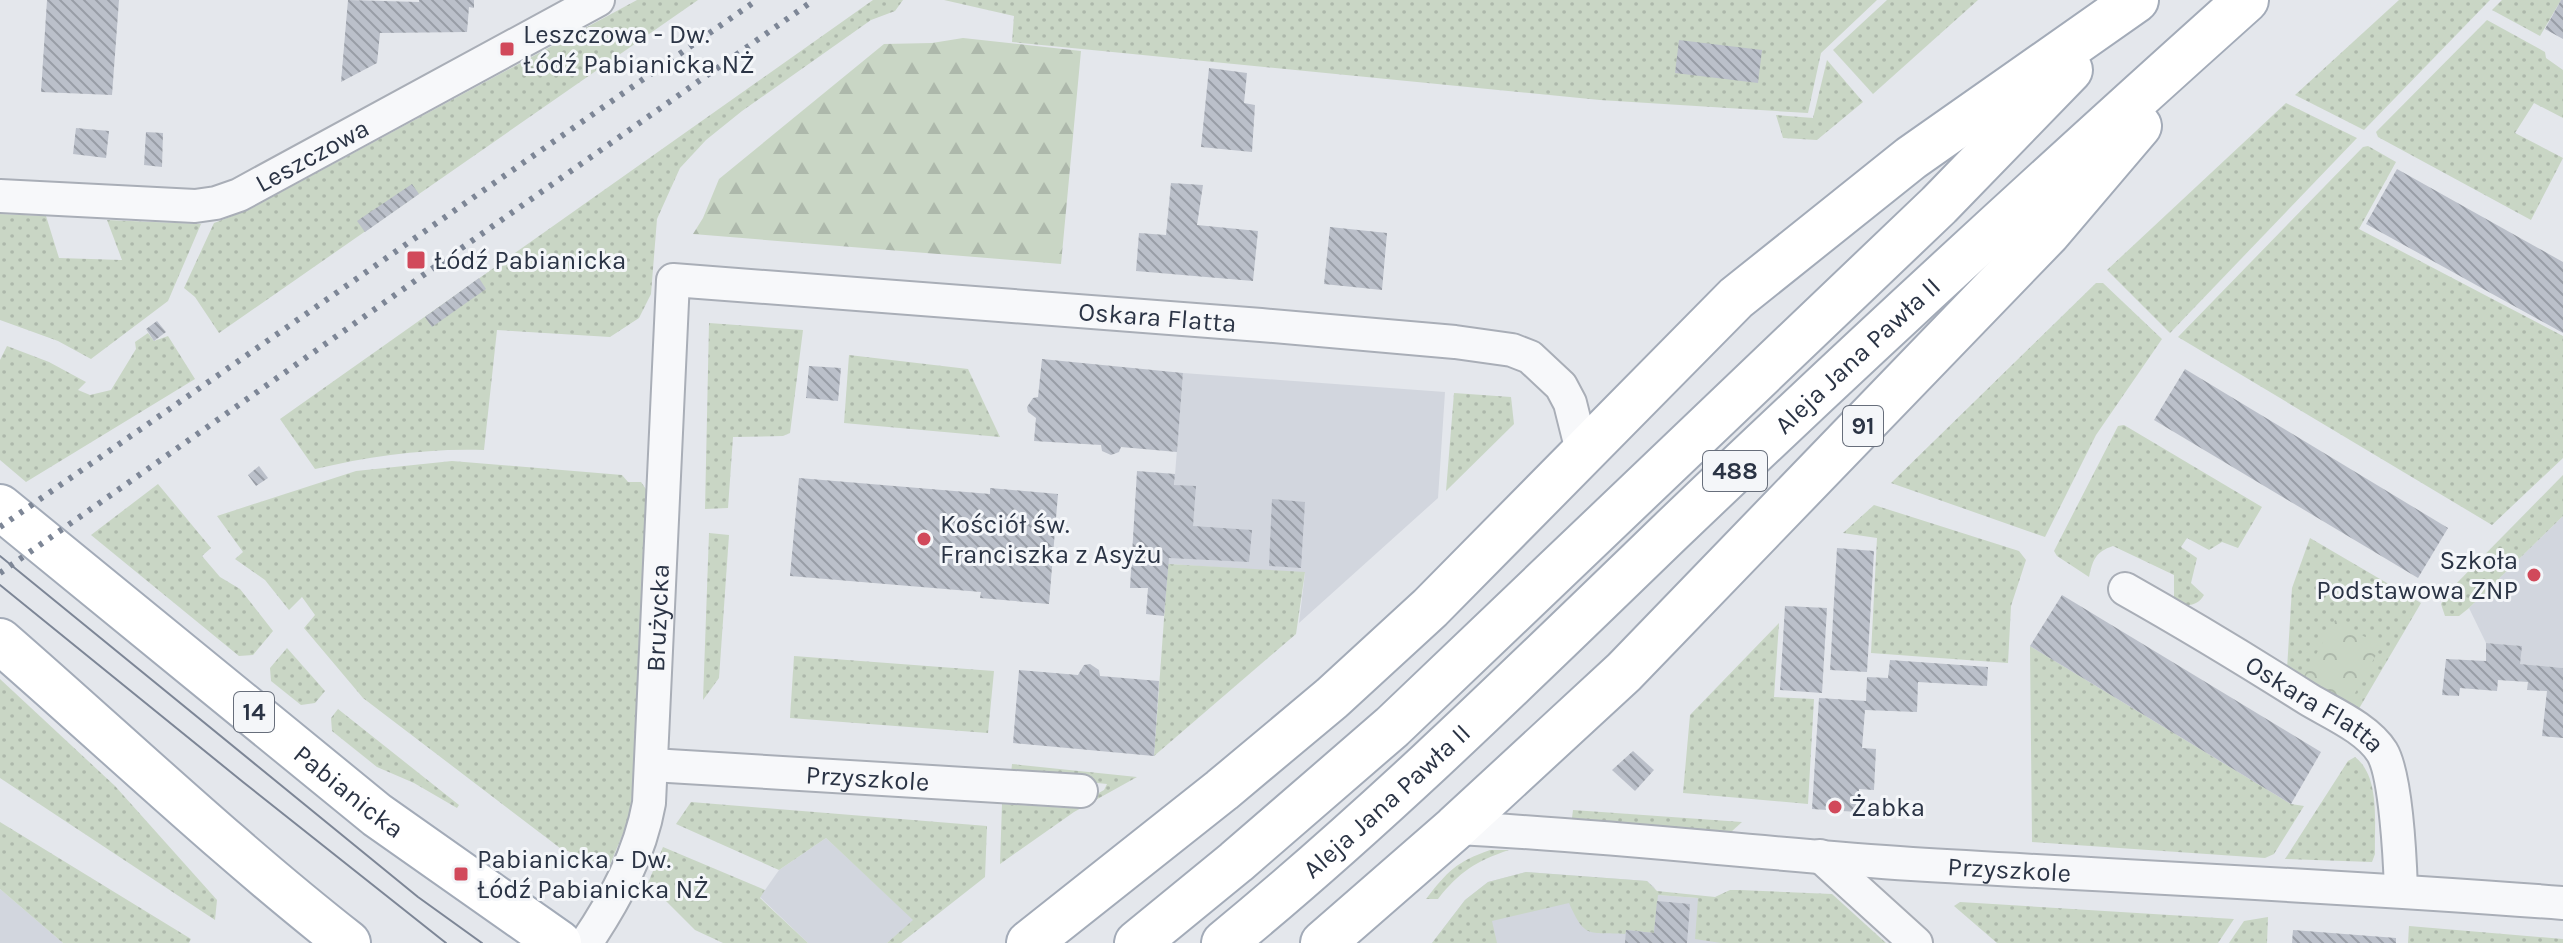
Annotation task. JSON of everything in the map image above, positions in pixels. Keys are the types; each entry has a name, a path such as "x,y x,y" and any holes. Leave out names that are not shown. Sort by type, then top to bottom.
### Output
{"main road":[{"path":"1029,943 1332,698 1430,608 1736,298 1911,158 2137,0"},
{"name":"Aleja Jana Pawła II","path":"1137,943 1392,727 1939,205 2137,0"},
{"name":"Aleja Jana Pawła II","path":"1224,943 1416,777 1672,530 2009,213 2247,0"},
{"name":"91","path":"1455,828 1624,672 1902,387 2048,233 2247,0"},
{"name":"Pabianicka","path":"0,507 377,815 559,943"},
{"path":"0,641 271,882 348,943"},
{"path":"1323,943 1455,828"}],"street":[{"name":"Leszczowa","path":"0,196 195,206 216,203 239,195 598,0"},
{"name":"Oskara Flatta","path":"673,280 1261,325 1502,348 1530,357 1561,386 1570,403 1582,451"},
{"name":"Brużycka","path":"586,943 613,901 643,835 649,803 673,280"},
{"name":"Oskara Flatta","path":"2125,589 2206,635 2345,722 2381,750 2387,764 2400,847 2401,890"},
{"name":"Przyszkole","path":"652,765 1081,791"},
{"name":"Przyszkole","path":"1455,828 1820,856 2401,890 2563,903"},
{"path":"1820,856 1916,943"}],"shaded area":[{"path":"1183,373 1445,392 1438,498 1299,623 1305,573 1168,564"},
{"name":"Szkoła Podstawowa ZNP","path":"2563,516 2563,668 2520,664 2521,646 2486,643 2469,608"},
{"path":"826,838 914,920 887,943 808,943 760,897 779,870"},
{"path":"1526,872 1647,881 1658,895 1698,898 1757,943 1432,943 1465,900 1488,882"},
{"path":"0,889 63,943 0,943"}],"green space":[{"path":"637,0 698,0 219,333 195,297 184,288 214,223 248,210"},
{"path":"873,0 903,0 895,11 871,20 742,111 706,140 680,168 657,219 651,294 639,318 610,337 497,330 484,450 399,454 315,469 280,419"},
{"path":"944,0 1877,0 1821,53 1808,113 1600,100 1012,42 1014,16"},
{"path":"1887,0 1978,0 1873,94 1833,50"},
{"path":"2399,0 2490,0 2364,130 2295,95"},
{"path":"2502,0 2561,0 2540,36 2492,10"},
{"path":"2487,20 2545,52 2546,58 2563,70 2563,118 2534,103 2515,133 2563,158 2531,220 2378,137 2376,132"},
{"path":"963,38 1081,51 1061,264 693,234 719,179 884,44 932,43"},
{"path":"1827,60 1863,102 1817,140 1783,138 1776,115 1813,118"},
{"path":"2286,103 2357,138 2170,333 2107,270"},
{"path":"2368,146 2396,162 2359,229 2563,336 2563,458 2492,525 2178,337 2363,147"},
{"path":"0,214 46,216 59,258 122,260 107,220 201,224 168,301 91,359 58,341 0,320"},
{"path":"2096,283 2103,283 2162,339 2096,435 2045,537 1891,483"},
{"path":"709,323 803,330 790,433 783,436 733,437 728,508 705,509"},
{"path":"148,333 154,341 168,336 195,379 26,482 0,460 0,360 7,346 49,362 86,382 78,390 90,395 111,390 136,349 135,342"},
{"path":"849,355 968,369 1000,437 844,423"},
{"path":"1454,393 1511,397 1514,424 1446,491"},
{"path":"2124,425 2262,507 2238,548 2222,542 2209,550 2187,538 2181,547 2197,558 2191,583 2204,595 2195,604 2174,604 2174,575 2113,546 2096,557 2089,577 2054,551 2118,426"},
{"path":"452,461 622,475 628,482 641,482 648,492 634,779 629,819 609,867 560,848 363,698 304,628 315,615 302,597 289,610 265,580 235,559 243,552 217,516 356,471"},
{"path":"2563,475 2563,516 2469,608 2459,616 2445,616 2441,604 2448,592"},
{"path":"158,484 211,548 202,556 220,577 240,589 273,631 253,655 239,656 91,535"},
{"path":"1874,505 2019,551 2026,560 2011,606 2008,663 1871,653 1877,538 1843,533"},
{"path":"709,533 729,535 719,678 703,700"},
{"path":"2310,538 2421,603 2357,712 2287,669 2292,588"},
{"path":"1168,564 1305,572 1296,634 1154,756"},
{"path":"2335,620 2381,646 2348,706 2302,680"},
{"path":"1779,623 1774,697 1814,699 1808,804 1683,793 1690,715"},
{"path":"2030,646 2291,804 2304,806 2274,854 2265,858 2032,842"},
{"path":"287,648 325,691 315,703 301,705 271,681 270,668"},
{"path":"794,656 994,671 988,733 790,718"},
{"path":"0,679 115,786 217,900 215,920 0,778"},
{"path":"338,709 459,805 457,808 414,783 377,767 332,731 331,718"},
{"path":"2355,757 2369,777 2372,789 2375,854 2372,862 2285,859 2348,761"},
{"path":"1012,764 1137,777 1074,812 1000,864 1002,804 1072,808 1104,790 1107,784 1011,774"},
{"path":"691,802 987,826 985,877 901,943 887,943 913,920 826,838 779,870 676,824"},
{"path":"1573,810 1742,822 1731,832 1572,818"},
{"path":"0,822 191,939 189,943 63,943 0,889"},
{"path":"663,847 765,890 760,898 808,943 723,943 695,930 648,883"},
{"path":"1490,850 1509,850 1469,868 1438,899 1426,899 1454,868"},
{"path":"1526,872 1647,881 1657,891 1715,897 1730,890 1832,894 1886,943 1721,943 1695,939 1698,898 1658,895 1654,933 1589,931 1579,923 1569,903 1492,921 1497,943 1432,943 1465,900 1488,882"},
{"path":"1960,902 2234,919 2218,943 1997,943 1954,906"},
{"path":"2268,917 2267,943 2229,943 2244,921"},
{"path":"2409,926 2563,939 2563,943 2408,943"}],"building":[{"path":"47,0 119,0 112,95 41,92"},
{"path":"348,0 474,0 474,8 469,7 467,32 380,33 377,63 341,82"},
{"path":"2563,0 2563,39 2545,29"},
{"path":"1679,40 1762,50 1758,83 1675,73"},
{"path":"1209,68 1247,73 1244,103 1255,105 1252,152 1201,147"},
{"path":"76,128 109,131 106,158 73,154"},
{"path":"146,132 163,133 162,167 144,165"},
{"path":"2397,169 2563,262 2563,333 2366,224"},
{"path":"1171,183 1203,185 1197,225 1258,231 1253,281 1136,271 1139,233 1166,235"},
{"path":"412,184 419,194 365,232 357,221"},
{"path":"1330,227 1387,233 1382,290 1324,284"},
{"path":"479,278 486,289 432,327 425,317"},
{"path":"157,321 166,332 154,341 146,329"},
{"path":"1042,359 1183,373 1177,452 1121,447 1119,452 1111,455 1102,451 1101,445 1034,441 1036,418 1027,407 1033,398 1038,397"},
{"path":"809,366 841,368 838,401 806,398"},
{"path":"2185,369 2448,528 2418,578 2154,420"},
{"path":"259,466 268,478 256,486 248,475"},
{"path":"1137,471 1175,474 1174,485 1196,486 1193,526 1252,530 1249,562 1169,558 1164,616 1146,614 1148,588 1130,588"},
{"name":"Kościół św. Franciszka z Asyżu","path":"799,478 990,494 990,488 1058,494 1049,604 980,598 981,592 790,576"},
{"path":"1272,499 1305,502 1301,568 1269,566"},
{"path":"1837,548 1874,551 1867,672 1830,670"},
{"path":"2062,595 2321,752 2291,804 2030,646"},
{"path":"1785,606 1827,608 1822,693 1780,690"},
{"path":"2486,643 2522,646 2520,664 2563,668 2563,738 2542,736 2547,691 2527,690 2528,682 2498,680 2497,691 2460,688 2459,696 2442,695 2446,659 2486,661"},
{"path":"1890,660 1988,667 1987,686 1918,682 1917,712 1865,710 1862,748 1876,749 1874,790 1859,789 1858,812 1812,809 1819,698 1866,701 1867,677 1888,678"},
{"path":"1090,664 1099,670 1100,676 1159,681 1154,756 1013,743 1019,670 1078,675 1084,665"},
{"path":"1633,751 1654,770 1635,791 1612,770"},
{"path":"1657,901 1690,904 1687,943 1625,943 1626,930 1654,933"},
{"path":"2293,930 2396,938 2396,943 2292,943"}],"tram line":[{"path":"0,556 418,897 482,943"},
{"path":"0,585 446,943"}],"railway":[{"path":"0,527 757,0"},
{"path":"0,573 814,0"}],"place":[{"name":"Leszczowa - Dw. Łódź Pabianicka NŻ","path":"507,49"},
{"name":"Łódź Pabianicka","path":"416,260"},
{"name":"Kościół św. Franciszka z Asyżu","path":"924,539"},
{"name":"Szkoła Podstawowa ZNP","path":"2534,575"},
{"name":"Żabka","path":"1835,807"},
{"name":"Pabianicka - Dw. Łódź Pabianicka NŻ","path":"461,874"}]}
